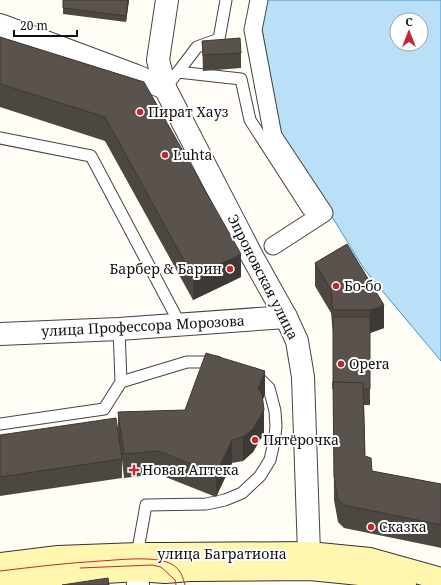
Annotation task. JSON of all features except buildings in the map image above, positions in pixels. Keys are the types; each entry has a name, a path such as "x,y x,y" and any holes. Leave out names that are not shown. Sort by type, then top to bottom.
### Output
{"main road":[{"name":"улица Багратиона","path":"0,564 58,557 137,570 165,572 310,561 370,559 441,579"},
{"name":"улица Багратиона","path":"310,561 405,585"},
{"name":"улица Багратиона","path":"0,581 42,576 137,570"}],"street":[{"name":"Эпроновская улица","path":"167,0 158,60 172,80 253,258 286,317 297,341 303,377 310,561"},
{"name":"Эпроновская улица","path":"259,0 253,30 273,136 324,213 273,246"},
{"path":"0,25 134,75 172,80"},
{"name":"улица Профессора Морозова","path":"0,334 119,329 286,317"}],"lane":[{"path":"172,80 197,47 219,39 226,0"},
{"path":"172,80 241,79 250,120 308,210"},
{"path":"0,138 92,156 180,324"},
{"path":"0,424 104,409 121,382 119,329"},
{"path":"121,382 187,362 217,362 230,365"},
{"path":"137,570 139,544 146,505 206,504 225,500 242,493 260,476 270,460 276,427 275,411 269,388 258,377 244,368"}],"water":[{"path":"267,0 441,0 441,361 364,269 281,133 262,29"}],"tram line":[{"path":"0,571 75,563 148,559 158,560 173,565 178,569 185,585"},
{"path":"80,568 152,565 161,567 175,580 176,585"}],"place":[{"name":"Пират Хауз","path":"140,112"},
{"name":"Luhta","path":"165,155"},
{"name":"Барбер & Барин","path":"230,269"},
{"name":"Бо-бо","path":"336,286"},
{"name":"Opera","path":"341,364"},
{"name":"Пятёрочка","path":"255,440"},
{"name":"Новая Аптека","path":"134,470"},
{"name":"Сказка","path":"371,527"}]}
